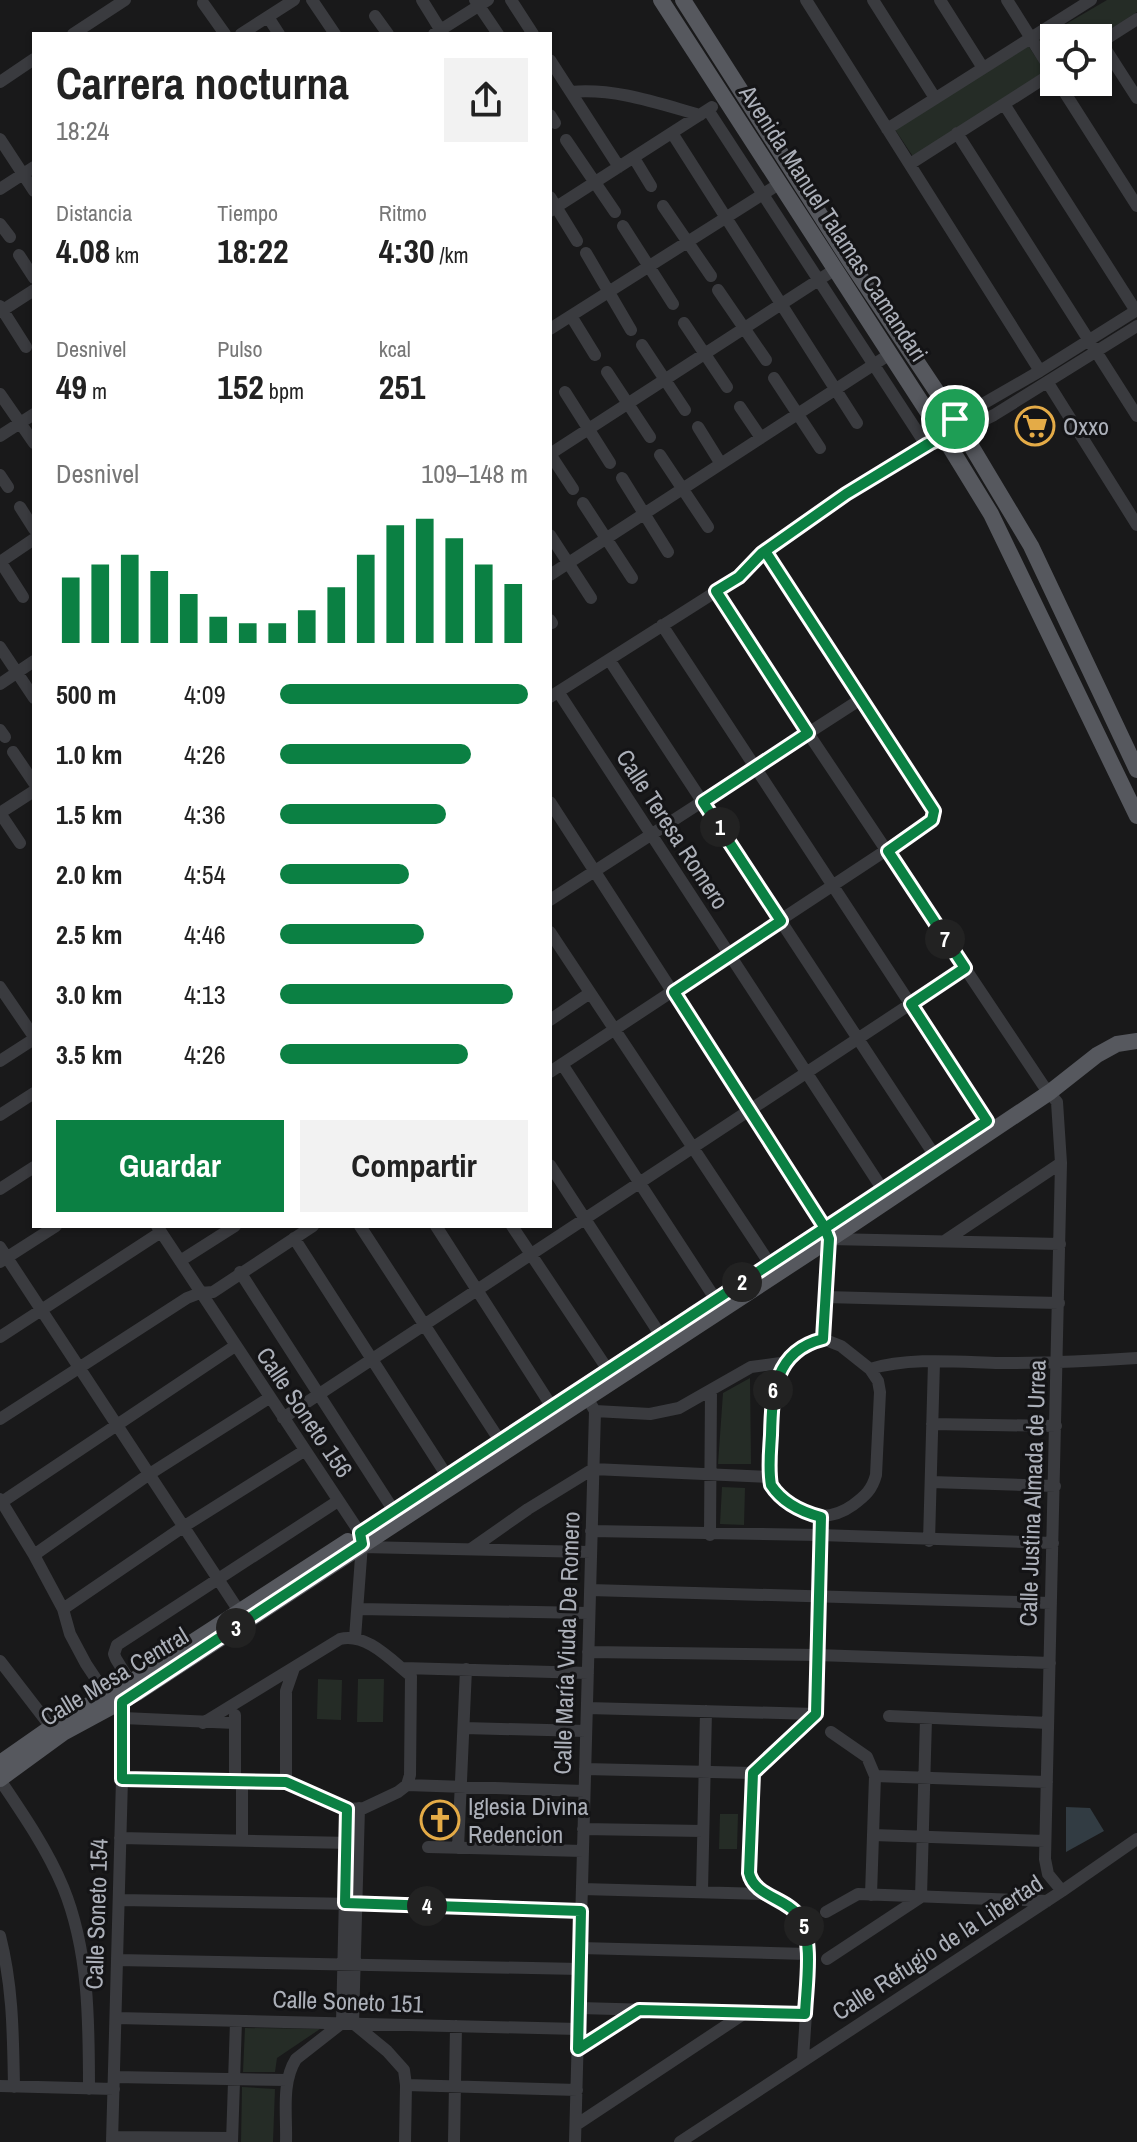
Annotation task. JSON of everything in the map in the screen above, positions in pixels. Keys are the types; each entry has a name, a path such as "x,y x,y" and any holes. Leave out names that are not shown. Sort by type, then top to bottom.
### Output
{"main road":[{"name":"Avenida Manuel Talamas Camandari","path":"661,0 890,354 936,439 991,514 1137,816"},
{"name":"Avenida Manuel Talamas Camandari","path":"683,0 958,425 1031,546 1137,770"},
{"name":"Calle Mesa Central","path":"123,1696 239,1611 361,1542 394,1511 552,1407 588,1399 608,1370 770,1264 827,1233 883,1190 987,1121 1046,1088 1109,1037 1137,1030"},
{"name":"Calle Mesa Central","path":"0,1763 123,1696 588,1399 827,1233 1097,1055 1117,1044 1137,1041"},
{"name":"Calle Mesa Central","path":"0,1780 54,1731"}],"street":[{"path":"76,32 125,0"},
{"path":"244,32 294,0"},
{"path":"312,0 334,32"},
{"path":"422,0 438,32"},
{"path":"511,0 532,32"},
{"path":"806,0 1137,525"},
{"path":"873,0 935,98"},
{"path":"940,0 983,68"},
{"path":"1007,0 1040,53"},
{"path":"440,32 481,2 497,32"},
{"path":"887,129 1081,2"},
{"path":"203,3 224,32"},
{"path":"375,16 387,32"},
{"path":"268,17 278,32"},
{"path":"1112,35 1137,19"},
{"path":"0,82 32,60"},
{"path":"1112,61 1137,98"},
{"path":"555,78 571,92 619,167"},
{"path":"910,164 1040,84"},
{"path":"571,92 594,90 624,94 704,112 764,194 874,364 936,439"},
{"path":"1068,96 1137,206"},
{"path":"577,241 552,205 595,182 725,99"},
{"path":"554,695 739,577 765,551 846,494 958,425 1044,377 1092,346 1136,310 1004,104"},
{"path":"672,133 857,423"},
{"path":"957,133 1137,416"},
{"path":"0,139 32,188"},
{"path":"566,140 615,212"},
{"path":"634,158 651,186"},
{"path":"0,189 32,168"},
{"path":"552,328 779,184"},
{"path":"663,206 711,276"},
{"path":"0,224 10,237"},
{"path":"623,226 673,304"},
{"path":"586,253 631,330"},
{"path":"19,255 32,275"},
{"path":"552,453 834,270"},
{"path":"718,290 766,360"},
{"path":"26,347 1,309 32,291"},
{"path":"571,316 595,355"},
{"path":"684,323 727,387"},
{"path":"1092,346 1137,326"},
{"path":"642,345 685,410"},
{"path":"552,574 890,354"},
{"path":"607,372 650,437"},
{"path":"774,378 820,448"},
{"path":"565,392 610,463"},
{"path":"0,394 32,440"},
{"path":"740,407 761,438"},
{"path":"0,436 32,415"},
{"path":"698,427 721,464"},
{"path":"660,455 708,527"},
{"path":"552,457 573,489"},
{"path":"0,475 8,487"},
{"path":"622,478 668,552"},
{"path":"583,503 632,578"},
{"path":"20,507 32,526"},
{"path":"552,538 591,598"},
{"path":"23,597 0,561 32,540"},
{"path":"552,1071 932,820 934,811 765,551"},
{"name":"Calle Justina Almada de Urrea","path":"716,591 1057,1102 1061,1163 1060,1244 1045,1841 1046,1869 1062,1891"},
{"path":"662,625 987,1121"},
{"path":"0,647 32,695"},
{"path":"610,661 935,1156"},
{"path":"0,684 32,662"},
{"name":"Calle Teresa Romero","path":"554,695 651,835 883,1190"},
{"path":"552,899 861,699"},
{"path":"13,752 32,780"},
{"path":"20,843 0,813 32,792"},
{"path":"552,805 827,1233 823,1339"},
{"path":"554,948 590,993 770,1264"},
{"path":"283,1418 965,968"},
{"path":"0,987 32,1035"},
{"path":"552,1019 590,993"},
{"path":"0,1061 32,1037"},
{"path":"562,1064 716,1300"},
{"path":"0,1115 32,1094"},
{"path":"946,1240 1061,1163"},
{"path":"0,1189 32,1168"},
{"path":"552,1168 661,1336"},
{"path":"52,1228 2,1256 80,1368 239,1611"},
{"path":"180,1261 232,1228"},
{"path":"0,1419 187,1298 213,1292 310,1228"},
{"path":"361,1228 500,1441"},
{"path":"437,1228 552,1407"},
{"path":"513,1228 608,1370"},
{"path":"0,1337 159,1229"},
{"name":"Calle Soneto 156","path":"159,1229 338,1501 361,1542"},
{"path":"827,1233 1060,1244"},
{"path":"294,1238 447,1476"},
{"path":"240,1272 394,1511"},
{"path":"825,1297 1059,1303"},
{"path":"823,1339 841,1346 870,1369 878,1381 880,1392 876,1475 872,1488 843,1512 832,1517 805,1513 776,1493 769,1477 773,1390 778,1374 815,1341 823,1339"},
{"path":"235,1346 1,1500 63,1609 78,1651 123,1696 203,1723 235,1723"},
{"path":"870,1369 934,1362 1058,1363 1137,1358"},
{"path":"588,1399 665,1413 751,1367 788,1362"},
{"path":"929,1541 934,1362"},
{"path":"710,1535 711,1390"},
{"path":"34,1555 148,1475 269,1398"},
{"name":"Calle María Viuda De Romero","path":"575,2142 593,1469 588,1399"},
{"path":"932,1424 1056,1426"},
{"path":"63,1609 183,1527 304,1451"},
{"path":"471,1549 593,1469 769,1477"},
{"path":"931,1482 1055,1486"},
{"path":"123,1696 114,1654 117,1645 338,1501"},
{"path":"803,2061 805,1929 798,1915 753,1884 749,1873 753,1773 816,1714 821,1517"},
{"path":"591,1531 1053,1543"},
{"path":"355,1638 361,1542 591,1552"},
{"path":"590,1590 1051,1603"},
{"path":"359,1609 589,1613"},
{"path":"122,1779 286,1782 353,1808 398,1792 407,1785 410,1775 411,1676 366,1642 355,1638 340,1639 203,1723"},
{"path":"588,1652 817,1655 1050,1663"},
{"path":"0,1661 54,1731"},
{"path":"286,1782 286,1691 294,1668"},
{"path":"402,1668 588,1673"},
{"path":"458,1848 466,1669"},
{"name":"Calle Soneto 154","path":"112,2139 123,1696"},
{"path":"235,1704 242,1841"},
{"path":"587,1708 816,1714"},
{"path":"702,1891 706,1711"},
{"path":"889,1716 1048,1723"},
{"path":"921,1897 926,1719"},
{"path":"464,1728 586,1731"},
{"path":"831,1732 867,1757 875,1776 871,1895"},
{"path":"585,1769 753,1773"},
{"path":"875,1776 1047,1782"},
{"path":"0,1780 50,1861 71,1909 89,2021 89,2089"},
{"path":"407,1785 584,1791"},
{"path":"347,2023 353,1808"},
{"path":"583,1829 703,1831"},
{"path":"873,1835 1045,1841"},
{"path":"120,1838 352,1843"},
{"name":"Calle Refugio de la Libertad","path":"680,2142 1137,1839"},
{"path":"428,1847 583,1851"},
{"path":"582,1889 768,1894"},
{"path":"826,1912 858,1894 1047,1901"},
{"path":"827,1959 921,1897"},
{"path":"119,1900 581,1911"},
{"path":"0,1936 13,2014 7,2086 89,2089 114,2083 287,2080"},
{"path":"580,1948 807,1954"},
{"path":"117,1960 580,1969"},
{"path":"579,2008 805,2014"},
{"path":"578,2049 639,2010"},
{"path":"576,2125 745,2013"},
{"name":"Calle Soneto 151","path":"116,2018 578,2029"},
{"path":"112,2139 232,2140 236,2021"},
{"path":"286,2142 287,2080 296,2059 347,2023"},
{"path":"347,2023 367,2035 400,2065 405,2075 405,2142"},
{"path":"454,2142 456,2026"},
{"path":"331,2034 347,2032 367,2035"},
{"path":"406,2085 577,2090"}],"shaded area":[{"path":"1107,0 1137,0 1137,12 1112,28 1112,24 1066,24"},
{"path":"1027,44 1040,64 1040,78 914,158 894,128"},
{"path":"750,1378 751,1464 718,1464 723,1393"},
{"path":"722,1487 745,1488 744,1525 720,1524"},
{"path":"318,1679 342,1680 341,1720 317,1719"},
{"path":"358,1679 384,1679 383,1722 357,1722"},
{"path":"1066,1807 1090,1808 1104,1831 1066,1852"},
{"path":"720,1814 738,1814 737,1849 719,1849"},
{"path":"245,2028 320,2029 277,2058 275,2072 243,2072"},
{"path":"242,2087 275,2089 273,2142 241,2142"}],"place":[{"name":"Oxxo","path":"1035,426"},
{"name":"Iglesia Divina Redencion","path":"440,1820"}],"route":[{"path":"955,419 939,430 934,441 846,494 762,553 739,577 716,591 808,733 703,802 781,921 674,992 825,1228 360,1533 362,1544 122,1702 122,1779 286,1782 347,1809 345,1903 581,1911 578,2049 639,2010 805,2014 805,1929 798,1915 753,1884 749,1873 753,1773 816,1714 821,1517 805,1513 776,1493 771,1485 773,1390 778,1374 794,1355 823,1339 829,1239 825,1228 987,1121 911,1004 965,968 888,851 923,828 932,820 934,811 765,551 846,494 926,445 934,441 945,439 962,431 955,419"}]}
